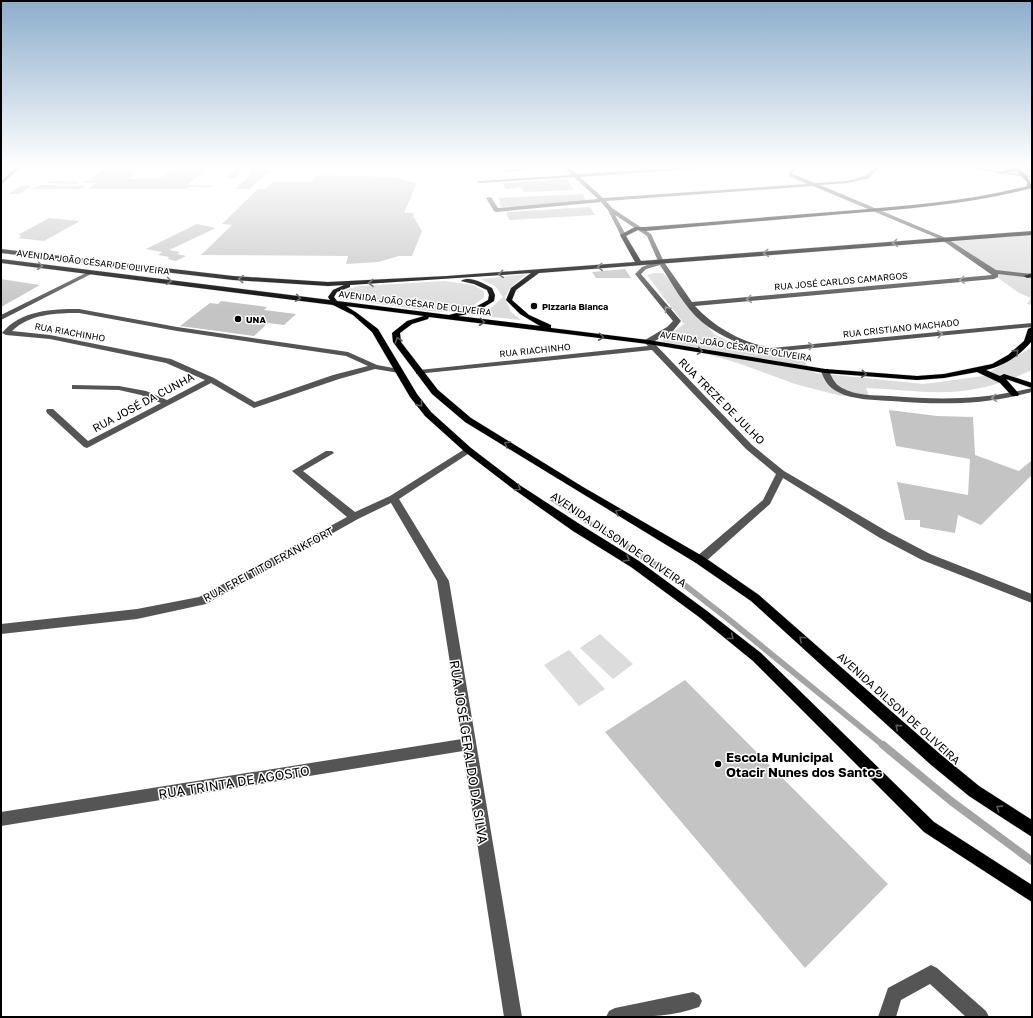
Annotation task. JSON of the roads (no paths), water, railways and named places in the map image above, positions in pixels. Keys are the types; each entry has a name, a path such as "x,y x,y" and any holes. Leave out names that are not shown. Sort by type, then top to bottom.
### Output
{"main road":[{"path":"625,238 637,228 645,229 821,215"},
{"path":"625,238 637,233 649,235"},
{"name":"AVENIDA JOÃO CÉSAR DE OLIVEIRA","path":"1,251 232,278 328,284 447,278 1032,233"},
{"path":"625,238 639,264"},
{"name":"AVENIDA JOÃO CÉSAR DE OLIVEIRA","path":"1,261 562,332 825,371 917,378 944,376 994,366 1011,357 1027,342 1032,329"},
{"path":"540,271 526,278 513,289 509,300 519,312 535,322 562,332"},
{"path":"442,317 474,311 491,301 492,295 490,290 475,282 447,278"},
{"path":"335,303 331,297 335,291 342,287 357,283"},
{"name":"AVENIDA DILSON DE OLIVEIRA","path":"335,303 355,314 375,331 413,395 428,414 468,450 515,486 577,528 635,564 703,614 757,658 929,827 1032,894"},
{"name":"AVENIDA DILSON DE OLIVEIRA","path":"442,317 416,319 403,326 396,332 397,342 435,392 468,420 580,489 700,560 760,603 799,636 892,722 974,791 1032,829"},
{"path":"994,366 1005,377 1032,386"},
{"path":"977,369 999,378 1010,386 1015,394"}],"street":[{"path":"613,215 625,238"},
{"path":"618,215 649,235"},
{"path":"887,215 944,239 994,274 1030,276"},
{"name":"RUA CRISTIANO MACHADO","path":"649,235 661,262 690,304 704,320 732,337 755,347 772,350 1032,325"},
{"path":"639,273 644,268 661,262"},
{"path":"639,273 653,271 669,273"},
{"path":"1,318 92,272"},
{"path":"639,273 678,321 650,345"},
{"name":"RUA JOSÉ CARLOS CAMARGOS","path":"690,304 994,274 1032,282"},
{"path":"26,306 63,311"},
{"name":"RUA RIACHINHO","path":"375,367 336,377 254,405 211,380 168,361 50,337 6,333 20,321 38,315 63,311 79,311 177,329 348,354 375,367 399,371"},
{"name":"RUA RIACHINHO","path":"420,372 650,345"},
{"name":"RUA TREZE DE JULHO","path":"650,345 749,447 781,473 884,535 926,557 1032,599"},
{"path":"825,371 826,378 843,392 871,398 927,402 973,401 1032,390"},
{"name":"RUA JOSÉ DA CUNHA","path":"50,411 87,445 211,380"},
{"path":"75,387 119,388 143,393 168,403"},
{"name":"RUA FREI TITO FRANKFORT","path":"1,629 138,614 202,601 354,517 393,498 468,450"},
{"path":"330,453 297,471 354,517"},
{"path":"700,560 767,502 781,473"},
{"name":"RUA JOSÉ GERALDO DA SILVA","path":"393,498 443,581 513,1017"},
{"name":"RUA TRINTA DE AGOSTO","path":"1,819 468,744"},
{"path":"887,1017 894,994 931,974 980,1017"},
{"path":"615,1017 693,1001"}],"waterway":[{"path":"552,499 614,539"},
{"path":"613,538 673,576 884,746"},
{"path":"883,745 951,801 1032,861"}],"place":[{"name":"Pizzaria Bianca","path":"534,306"},
{"name":"UNA","path":"238,319"},
{"name":"Escola Municipal Otacir Nunes dos Santos","path":"718,764"}]}
